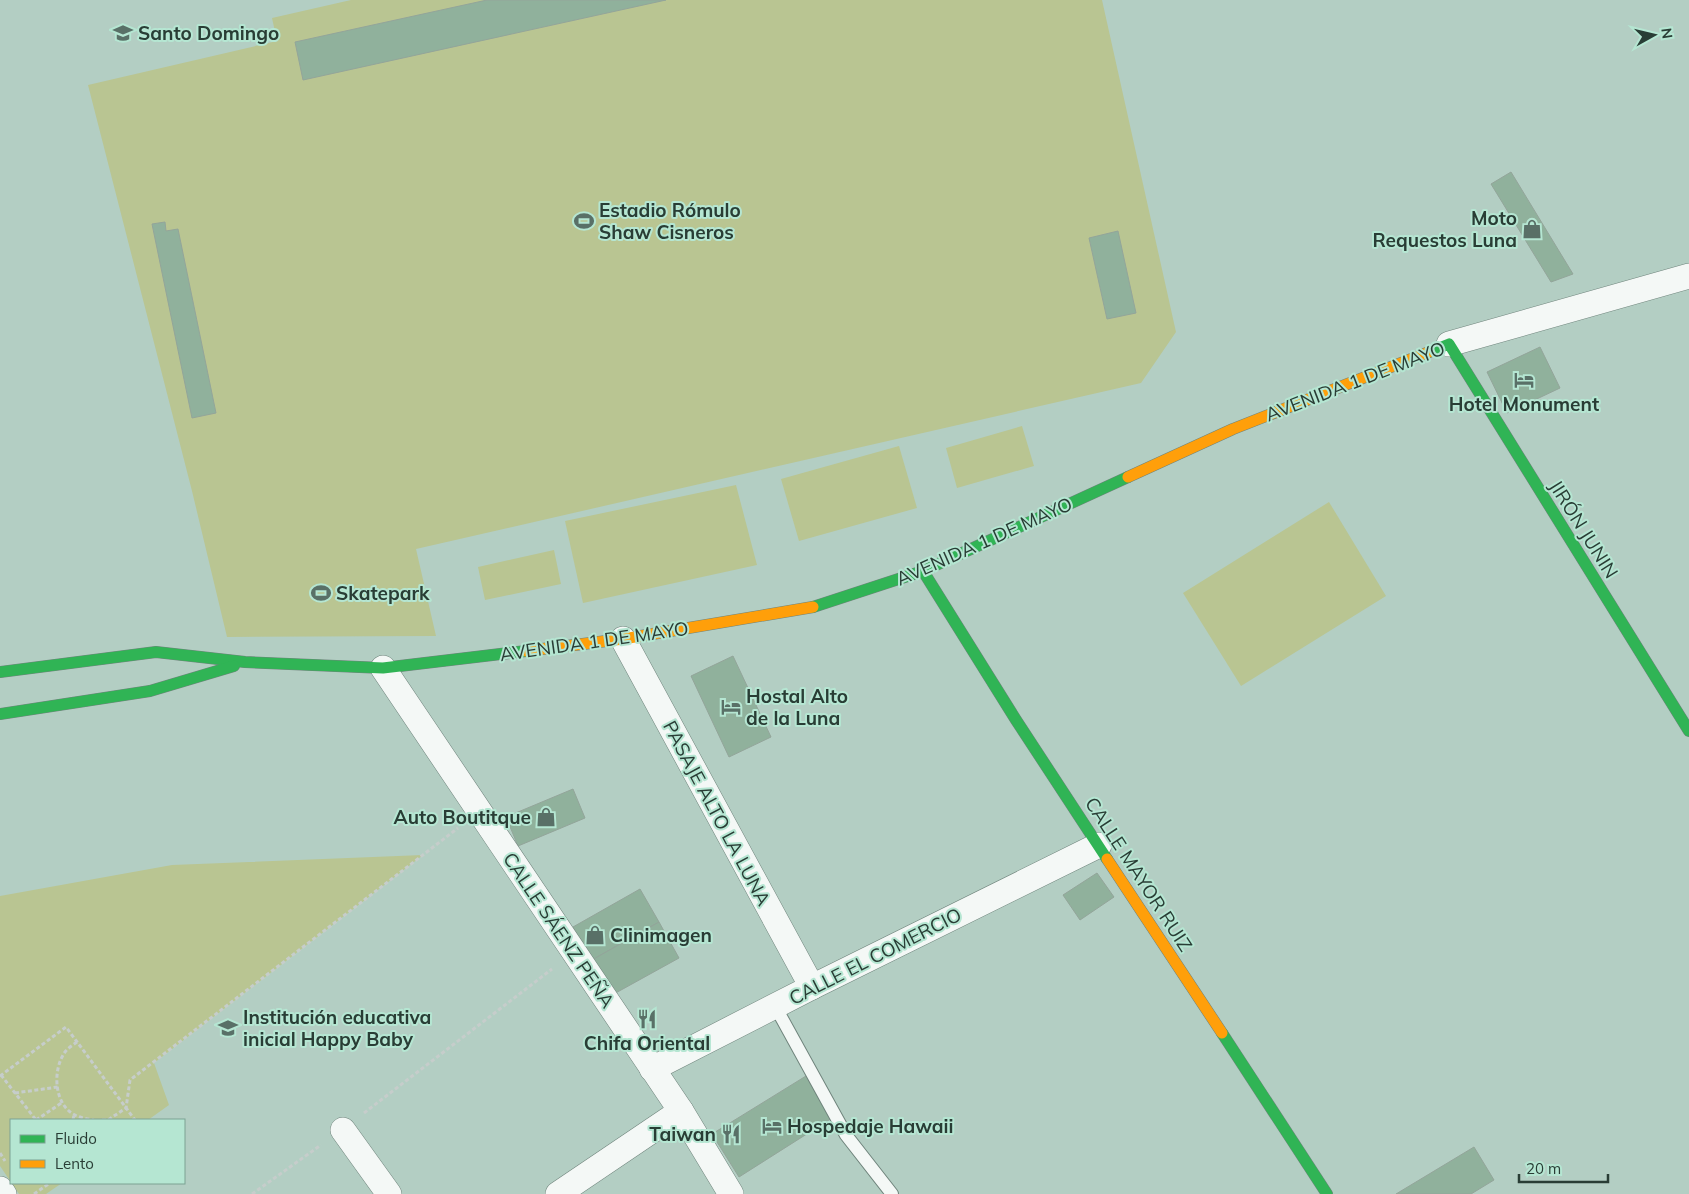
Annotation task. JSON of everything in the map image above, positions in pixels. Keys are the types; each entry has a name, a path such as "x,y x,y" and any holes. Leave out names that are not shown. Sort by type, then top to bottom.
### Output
{"street":[{"name":"AVENIDA 1 DE MAYO","path":"0,672 156,652 246,662 383,668 623,639 817,606 923,571 1233,429 1449,344 1689,276"},
{"name":"JIRÓN JUNIN","path":"1449,344 1689,731"},
{"name":"CALLE MAYOR RUIZ","path":"923,571 1016,720 1327,1194"},
{"name":"PASAJE ALTO LA LUNA","path":"623,639 812,987"},
{"name":"AVENIDA 1 DE MAYO","path":"0,714 150,691 246,662"},
{"name":"CALLE SÁENZ PEÑA","path":"383,668 681,1111 732,1194"},
{"name":"CALLE EL COMERCIO","path":"652,1069 1098,844"},
{"path":"558,1194 681,1111"},
{"path":"343,1130 389,1194"},
{"path":"0,1188 4,1194"}],"lane":[{"path":"776,1006 846,1135 892,1194"}],"path":[{"path":"110,1119 126,1108 130,1080 479,811"},
{"path":"252,1194 343,1130 574,952"},
{"path":"35,1119 1,1076 66,1027 134,1119"},
{"path":"77,1042 65,1051 59,1064 57,1076 58,1092 64,1106 74,1115 90,1119"},
{"path":"15,1093 58,1087"},
{"path":"38,1119 63,1102"},
{"path":"73,1119 74,1115"},
{"path":"34,1194 49,1184"}],"green space":[{"name":"Estadio Rómulo Shaw Cisneros","path":"351,0 1102,0 1176,332 1141,383 416,549 436,636 227,637 192,491 88,85 277,41 272,18"},
{"path":"1022,426 1034,466 957,488 946,448"},
{"path":"899,446 917,508 799,541 781,479"},
{"path":"736,485 757,565 583,603 565,521"},
{"path":"1329,502 1386,596 1241,686 1183,593"},
{"path":"554,550 561,584 485,600 478,567"},
{"path":"423,855 154,1063 169,1105 149,1119 10,1119 10,1181 0,1166 0,896 172,865"},
{"path":"13,1184 61,1184 46,1194 19,1194"}],"building":[{"path":"487,0 666,0 303,80 295,42"},
{"name":"Moto Requestos Luna","path":"1511,172 1573,274 1551,282 1491,184"},
{"path":"165,222 166,231 178,229 216,413 192,418 152,224"},
{"path":"1118,231 1136,313 1107,319 1089,238"},
{"name":"Hotel Monument","path":"1540,347 1560,388 1507,413 1487,372"},
{"name":"Hostal Alto de la Luna","path":"733,656 771,737 729,757 691,676"},
{"name":"Auto Boutitque","path":"573,789 585,818 518,846 506,817"},
{"path":"1097,873 1114,897 1080,920 1063,895"},
{"path":"640,889 659,922 592,960 573,927"},
{"path":"659,922 679,958 612,995 592,960"},
{"name":"Hospedaje Hawaii","path":"806,1076 832,1118 739,1177 712,1134"},
{"path":"1474,1147 1494,1180 1471,1194 1396,1194"}],"traffic: fast":[{"path":"1429,352 1449,344 1689,731"},
{"path":"813,607 923,571 1128,477"},
{"path":"923,571 1016,720 1107,859"},
{"path":"0,672 156,652 245,662 383,668 526,651"},
{"path":"0,714 150,691 234,666"},
{"path":"1222,1033 1327,1194"}],"traffic: slow":[{"path":"1128,477 1233,429 1429,352"},
{"path":"526,651 623,639 813,607"},
{"path":"1107,859 1222,1033"}],"place":[{"name":"Santo Domingo","path":"123,33"},
{"name":"Estadio Rómulo Shaw Cisneros","path":"584,221"},
{"name":"Moto Requestos Luna","path":"1532,229"},
{"name":"Hotel Monument","path":"1524,380"},
{"name":"Skatepark","path":"321,593"},
{"name":"Hostal Alto de la Luna","path":"731,707"},
{"name":"Auto Boutitque","path":"546,817"},
{"name":"Clinimagen","path":"595,935"},
{"name":"Chifa Oriental","path":"647,1019"},
{"name":"Institución educativa inicial Happy Baby","path":"228,1028"},
{"name":"Hospedaje Hawaii","path":"772,1126"},
{"name":"Taiwan","path":"731,1134"}]}
